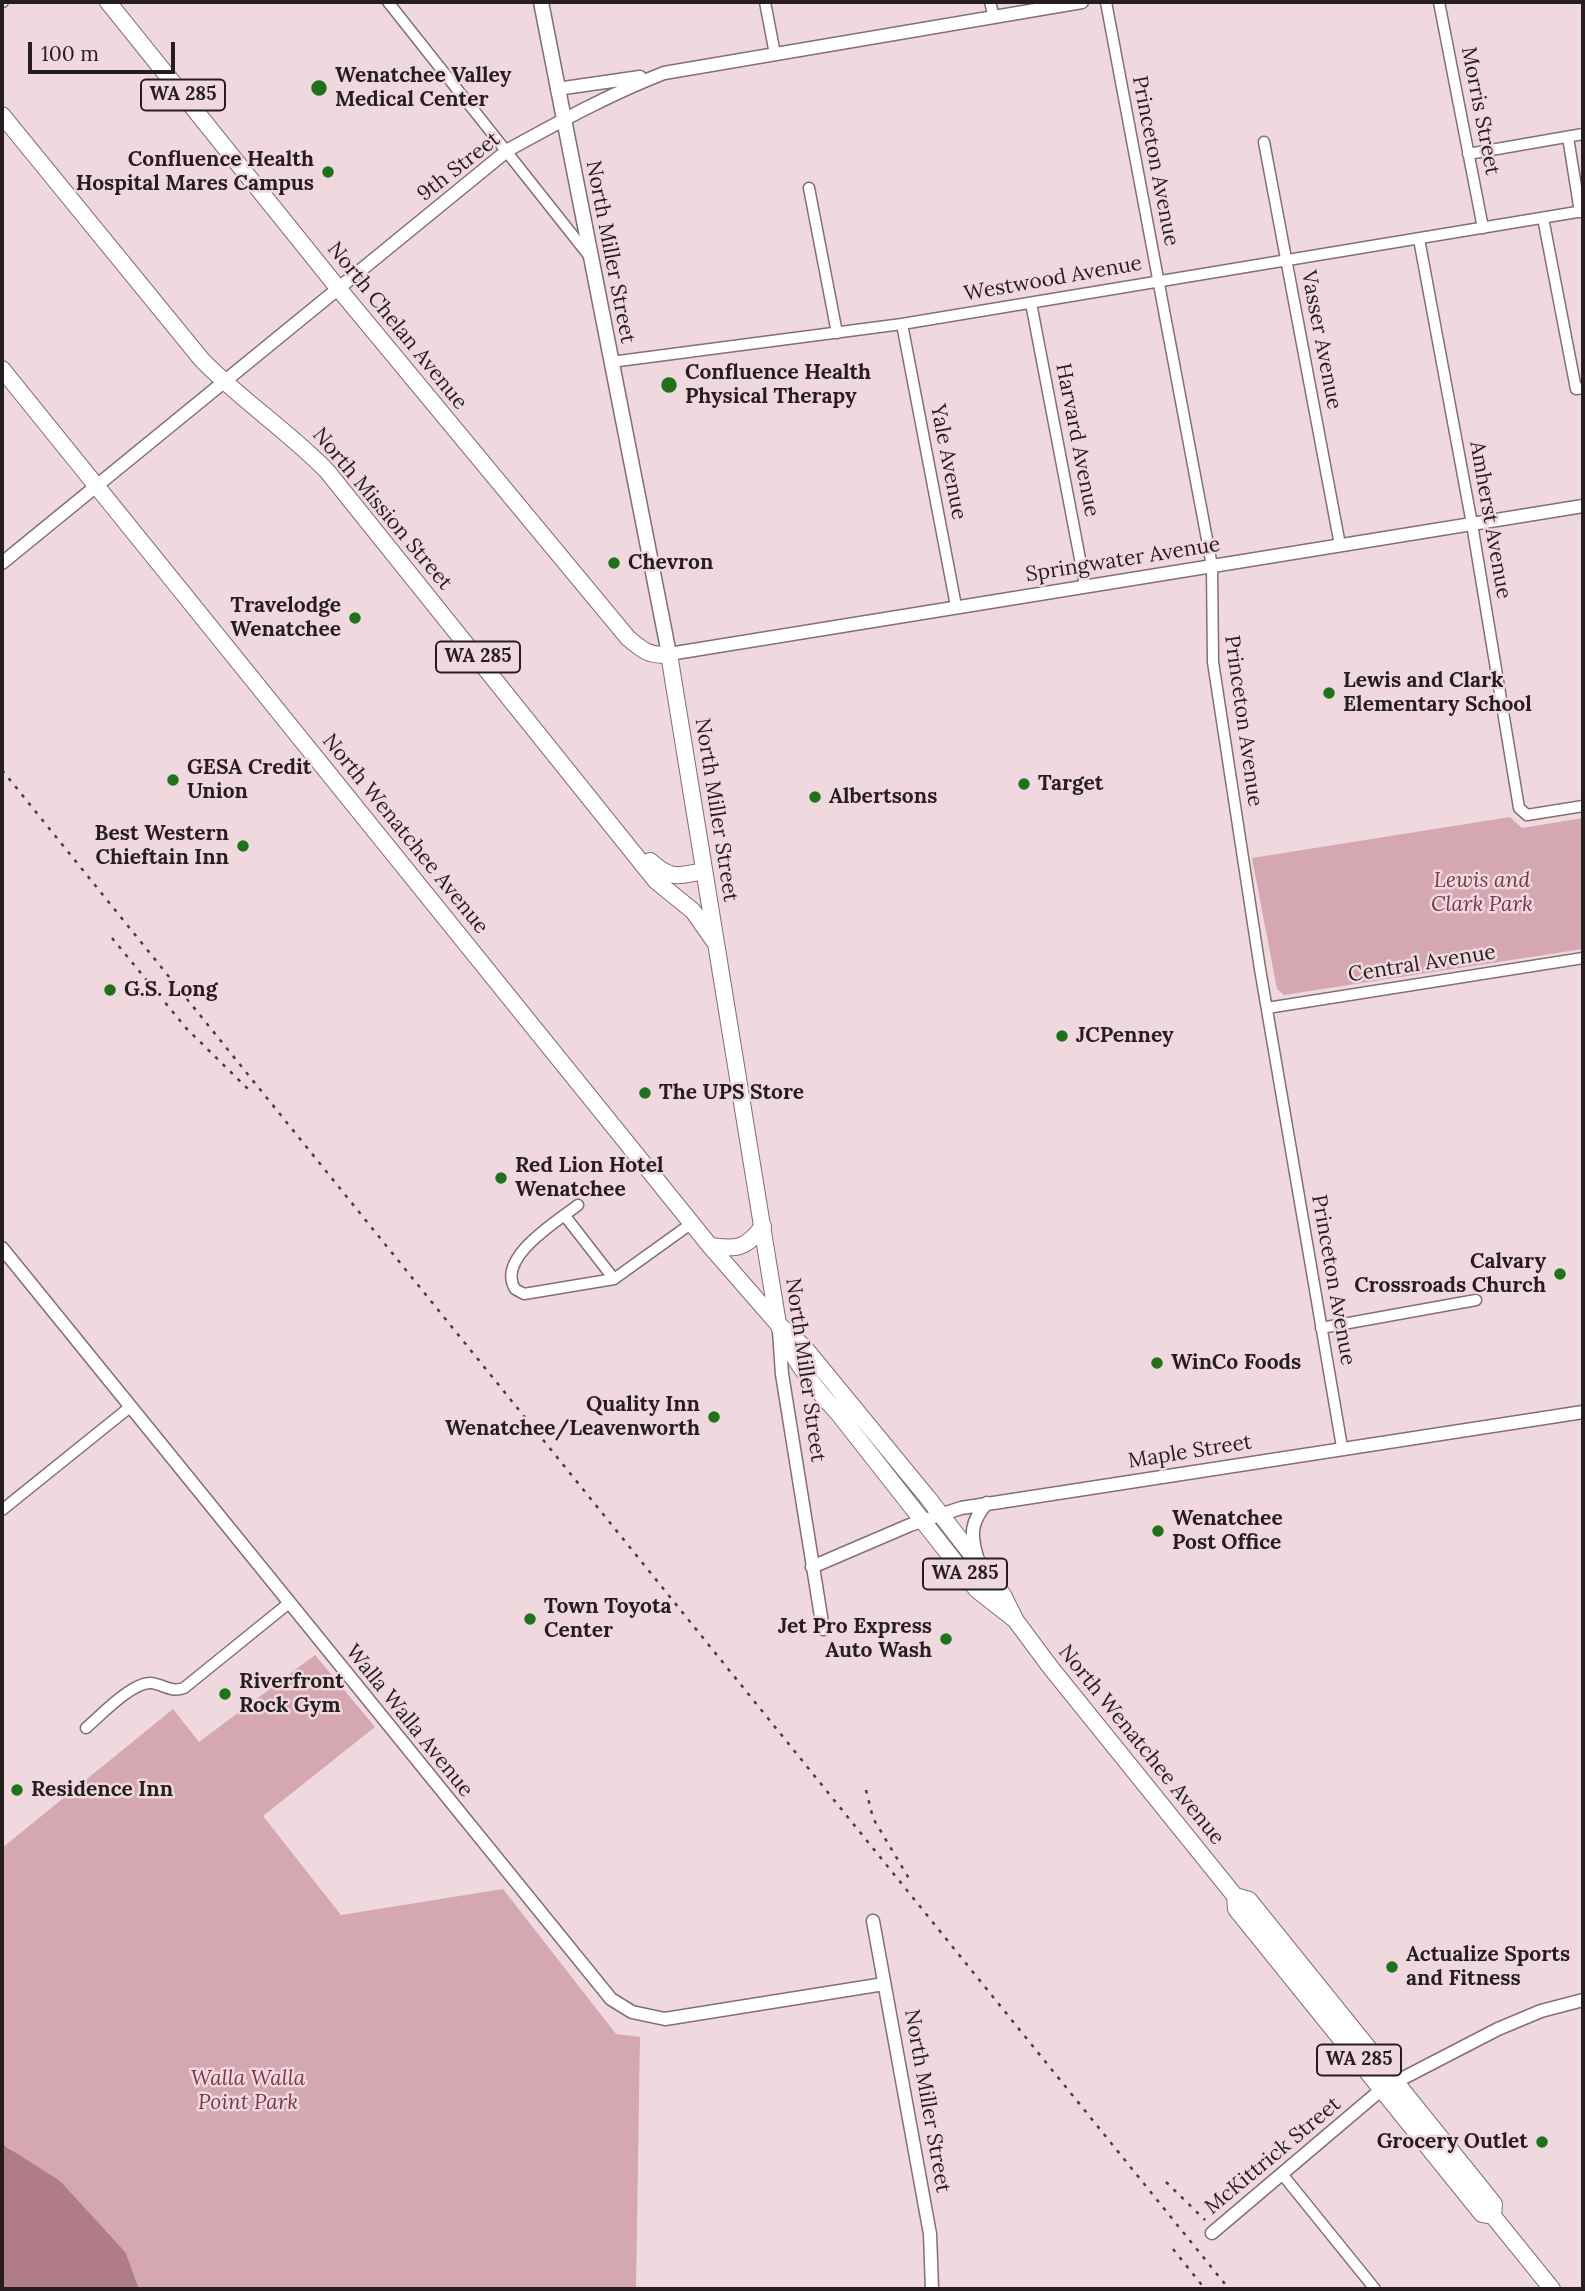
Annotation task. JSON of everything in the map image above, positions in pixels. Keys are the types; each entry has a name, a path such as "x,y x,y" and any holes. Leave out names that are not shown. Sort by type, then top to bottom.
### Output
{"main road":[{"name":"North Chelan Avenue","path":"108,2 338,288 628,638 644,652 657,656 669,654"},
{"name":"North Miller Street","path":"541,2 669,654 778,1324"},
{"name":"North Mission Street","path":"2,115 161,313 223,382 296,439 327,471 656,881 693,911 717,946"},
{"name":"North Wenatchee Avenue","path":"2,369 710,1246 778,1324 793,1360 931,1517 978,1564 1003,1595 1016,1621 1236,1896 1236,1909 1388,2085 1482,2214 1493,2216 1552,2289"},
{"name":"North Mission Street","path":"633,850 664,875 704,871"},
{"path":"710,1246 741,1248 751,1243 763,1226"},
{"name":"North Wenatchee Avenue","path":"931,1517 977,1590 1016,1621"}],"street":[{"path":"388,2 508,150 590,257"},
{"path":"765,2 775,54"},
{"path":"990,2 994,17"},
{"name":"9th Street","path":"2,563 508,150 563,120 624,89 664,73 1082,2"},
{"name":"Princeton Avenue","path":"1106,2 1212,566 1213,662 1267,1008 1342,1447"},
{"name":"Morris Street","path":"1439,2 1483,228"},
{"path":"557,89 664,73"},
{"path":"1468,154 1583,134"},
{"path":"1568,137 1582,212"},
{"name":"Vasser Avenue","path":"1264,142 1340,545"},
{"path":"808,188 837,334"},
{"name":"Westwood Avenue","path":"611,362 902,324 1582,212"},
{"path":"1544,218 1580,388"},
{"name":"Amherst Avenue","path":"1419,239 1472,524 1519,808 1527,815 1583,806"},
{"name":"Harvard Avenue","path":"1031,303 1085,585"},
{"name":"Yale Avenue","path":"902,324 956,606"},
{"name":"Springwater Avenue","path":"669,654 1583,506"},
{"name":"Central Avenue","path":"1267,1008 1583,958"},
{"path":"578,1205 530,1244 513,1263 510,1277 515,1290 524,1294 614,1279 692,1223"},
{"path":"565,1216 614,1279"},
{"name":"Walla Walla Avenue","path":"2,1248 599,1987 624,2009 664,2019 884,1984"},
{"path":"1321,1328 1476,1300"},
{"name":"North Miller Street","path":"778,1324 782,1374 822,1629"},
{"path":"2,1510 130,1407"},
{"name":"Maple Street","path":"812,1567 931,1517 987,1503 1583,1412"},
{"name":"WA 285","path":"978,1564 971,1538 972,1528 975,1517 987,1503"},
{"path":"86,1728 140,1684 152,1683 176,1690 184,1688 289,1603"},
{"name":"North Miller Street","path":"873,1921 930,2234 932,2289"},
{"name":"McKittrick Street","path":"1212,2233 1388,2085 1510,2024 1541,2011 1583,2000"},
{"path":"1282,2174 1375,2289"}],"green space":[{"name":"Lewis and Clark Park","path":"1510,817 1522,828 1583,818 1583,949 1284,995 1277,989 1252,858"},
{"name":"Walla Walla Point Park","path":"315,1655 375,1727 263,1816 341,1915 503,1889 616,2034 640,2037 636,2289 139,2289 126,2253 11,2149 2,2144 2,1848 173,1709 199,1742"}],"shaded area":[{"path":"2,2144 60,2181 126,2253 139,2289 2,2289"}],"railway":[{"path":"2,770 1229,2289"},
{"path":"112,938 186,1028 248,1089"},
{"path":"866,1790 873,1818 911,1882"},
{"path":"1166,2182 1205,2220"},
{"path":"1173,2249 1205,2289"}],"place":[{"name":"Wenatchee Valley Medical Center","path":"319,88"},
{"name":"Confluence Health Hospital Mares Campus","path":"328,172"},
{"name":"Confluence Health Physical Therapy","path":"669,385"},
{"name":"Chevron","path":"614,563"},
{"name":"Travelodge Wenatchee","path":"355,618"},
{"name":"Lewis and Clark Elementary School","path":"1329,693"},
{"name":"GESA Credit Union","path":"173,780"},
{"name":"Target","path":"1024,784"},
{"name":"Albertsons","path":"815,797"},
{"name":"Best Western Chieftain Inn","path":"243,846"},
{"name":"G.S. Long","path":"110,990"},
{"name":"JCPenney","path":"1062,1036"},
{"name":"The UPS Store","path":"645,1093"},
{"name":"Red Lion Hotel Wenatchee","path":"501,1178"},
{"name":"Calvary Crossroads Church","path":"1560,1274"},
{"name":"WinCo Foods","path":"1157,1363"},
{"name":"Quality Inn Wenatchee/Leavenworth","path":"714,1417"},
{"name":"Wenatchee Post Office","path":"1158,1531"},
{"name":"Town Toyota Center","path":"530,1619"},
{"name":"Jet Pro Express Auto Wash","path":"946,1639"},
{"name":"Riverfront Rock Gym","path":"225,1694"},
{"name":"Residence Inn","path":"17,1790"},
{"name":"Actualize Sports and Fitness","path":"1392,1967"},
{"name":"Grocery Outlet","path":"1542,2142"}]}
